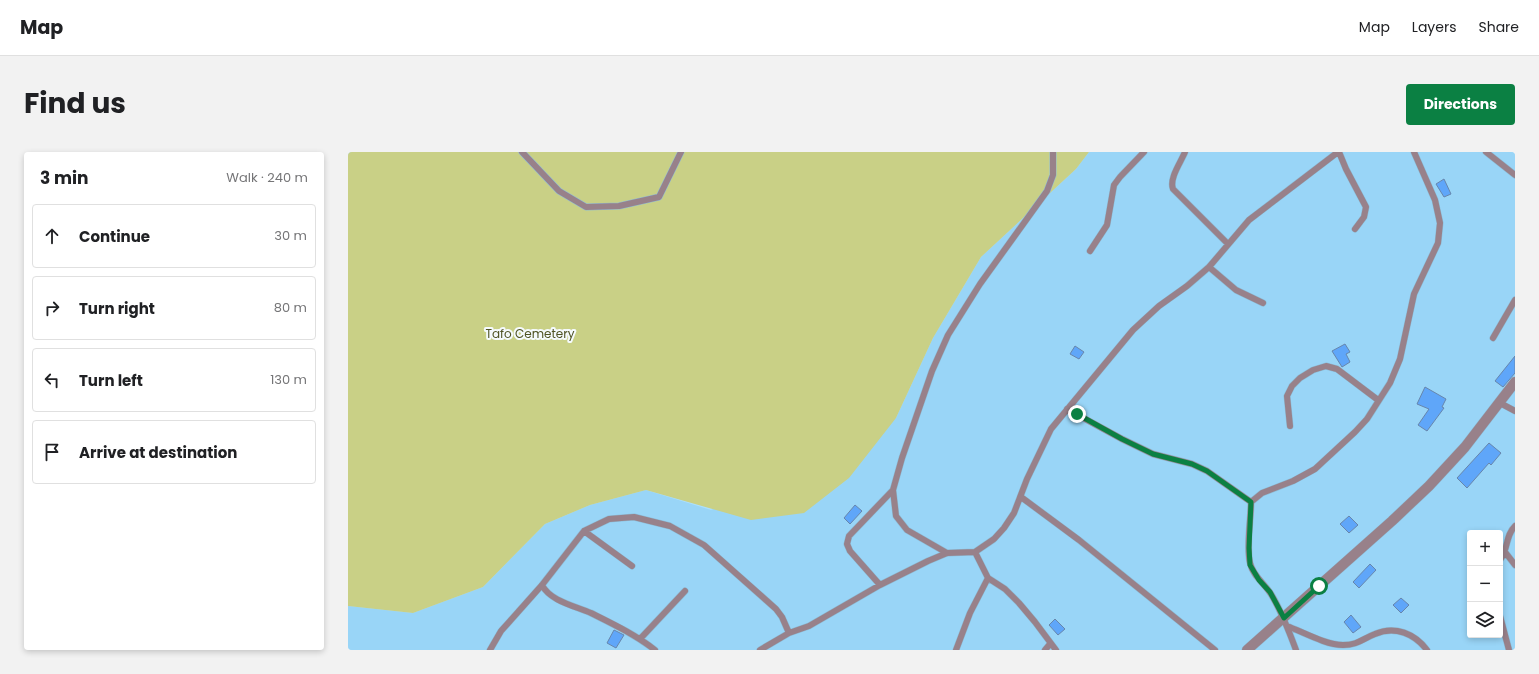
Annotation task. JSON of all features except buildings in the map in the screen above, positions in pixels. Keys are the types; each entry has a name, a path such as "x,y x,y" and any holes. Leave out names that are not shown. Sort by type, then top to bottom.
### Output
{"street":[{"path":"1247,650 1286,622 1428,486 1465,447 1515,382"}],"lane":[{"path":"522,152 559,191 586,207 619,206 659,197 682,152"},
{"path":"947,553 907,530 896,516 893,490 918,411 932,372 948,335 980,284 1047,191 1053,175 1054,152"},
{"path":"1090,251 1107,225 1114,185 1144,152"},
{"path":"1185,152 1171,185 1173,189 1228,244"},
{"path":"760,650 789,632 809,626 880,585 947,553 975,552 994,539 1004,528 1014,513 1027,479 1048,435 1067,409 1084,391 1133,330 1159,306 1187,286 1209,267 1249,220 1338,152 1366,208 1364,217 1355,229"},
{"path":"1296,650 1286,622 1270,592 1259,580 1250,565 1249,548 1251,502 1262,493 1293,481 1315,469 1355,432 1366,419 1390,383 1400,359 1414,294 1438,243 1440,223 1435,200 1414,152"},
{"path":"1486,152 1515,175"},
{"path":"1209,267 1236,290 1263,303"},
{"path":"1493,338 1515,300"},
{"path":"1290,426 1287,396 1292,386 1300,378 1313,370 1326,366 1337,369 1378,400"},
{"path":"1500,403 1515,411"},
{"path":"1067,409 1153,454 1192,464 1207,471 1251,502"},
{"path":"880,585 850,551 847,544 849,536 893,490"},
{"path":"1021,497 1079,540 1215,650"},
{"path":"490,650 501,630 542,584 584,531 608,519 634,517 670,526 704,545 776,608 789,632"},
{"path":"1503,556 1506,552 1511,530 1515,526"},
{"path":"584,531 632,566"},
{"path":"975,552 988,578 1004,589 1019,603 1056,650"},
{"path":"1506,552 1515,565"},
{"path":"956,650 970,613 988,578"},
{"path":"542,584 545,591 559,600 591,613 640,639 655,650"},
{"path":"640,639 686,591"},
{"path":"1286,622 1326,641 1341,645 1354,644 1363,641 1374,634 1394,630 1404,632 1414,637 1421,642 1427,650"},
{"path":"1503,627 1509,650"},
{"path":"1045,650 1050,644"}],"shaded area":[{"path":"1089,152 1515,152 1515,650 348,650 348,606 413,613 483,587 545,524 590,505 646,490 711,510 896,418 933,338 981,257 1076,169"}],"green space":[{"name":"Tafo Cemetery","path":"348,152 1089,152 1076,169 981,257 933,338 896,418 849,478 804,513 751,520 646,490 590,505 545,524 483,587 413,613 348,606"}],"route":[{"path":"1077,414 1153,454 1192,464 1207,471 1251,502 1249,548 1250,565 1259,580 1270,592 1284,618 1319,586"}]}
